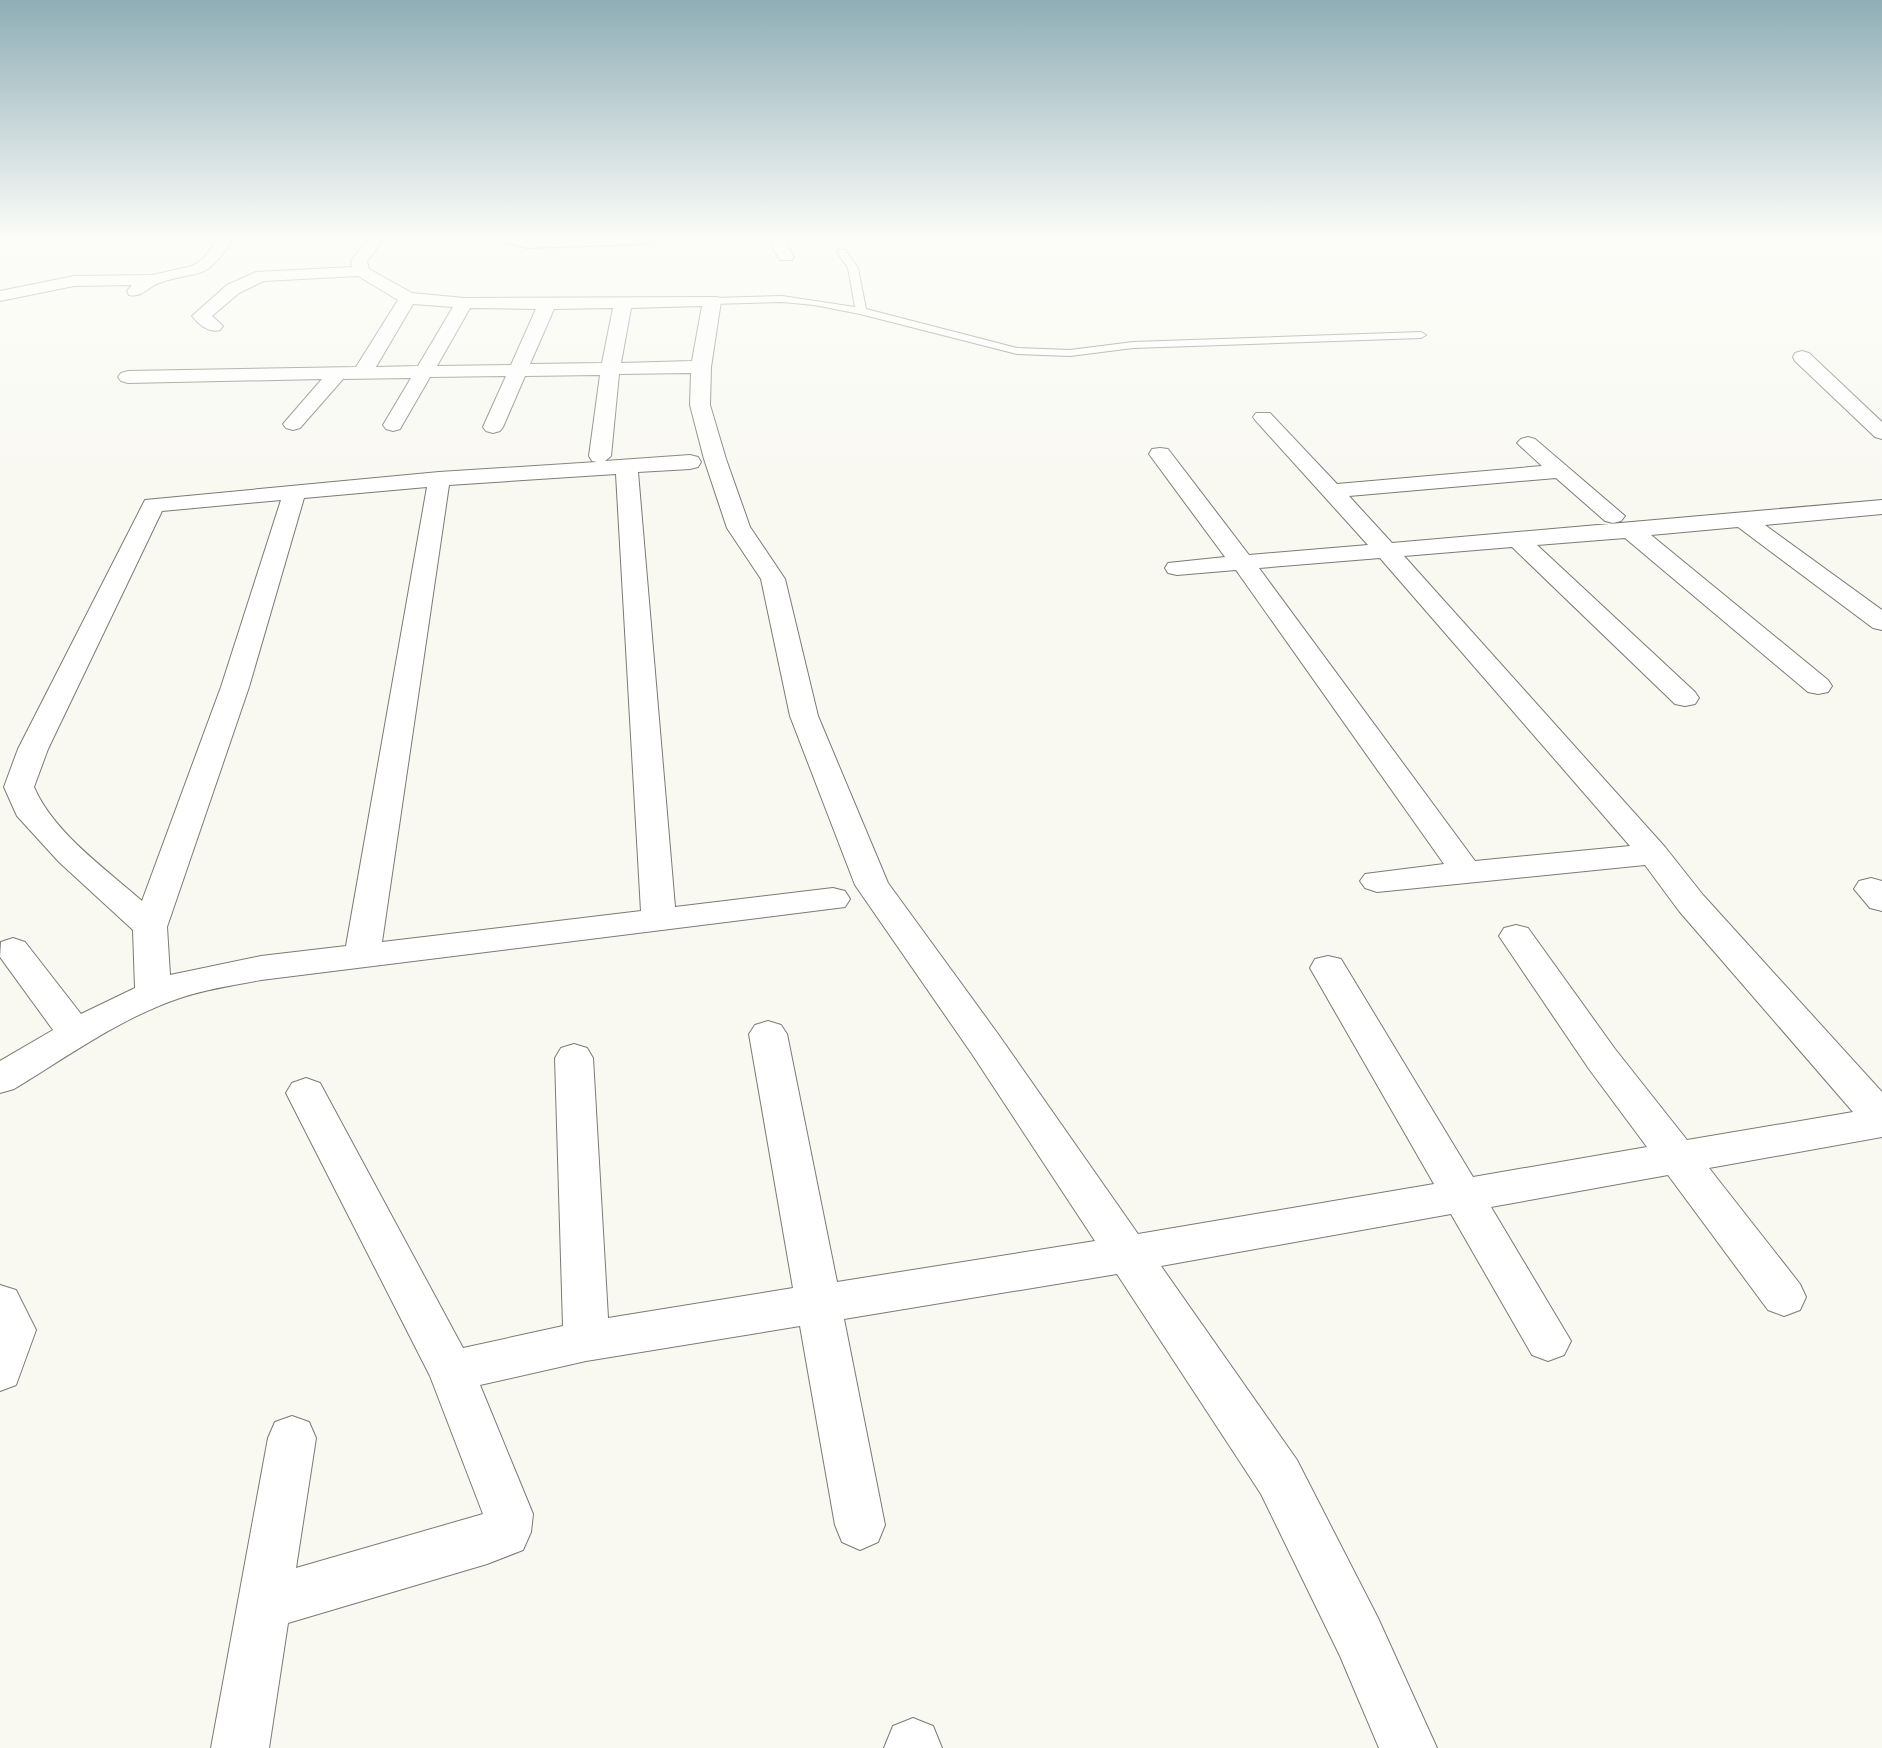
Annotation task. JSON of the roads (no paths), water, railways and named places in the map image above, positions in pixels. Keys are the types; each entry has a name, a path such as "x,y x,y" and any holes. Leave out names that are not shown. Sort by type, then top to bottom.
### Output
{"street":[{"path":"207,321 214,326"},
{"path":"363,372 394,321"},
{"path":"393,425 454,321"},
{"path":"493,427 539,321"},
{"path":"600,456 610,368 619,321"},
{"path":"709,321 701,367 700,405 715,459 739,528 773,579 804,716 872,885 1128,1254 1279,1477 1359,1637 1408,1748"},
{"path":"1802,357 1882,433"},
{"path":"128,377 701,367"},
{"path":"293,424 338,373"},
{"path":"1263,417 1385,549 1654,854 1691,903 1882,1120"},
{"path":"1528,443 1818,686"},
{"path":"1160,453 1242,562 1466,872"},
{"path":"150,927 70,855 28,809 19,787 33,749 153,505 439,479 690,462"},
{"path":"627,467 659,918"},
{"path":"1332,491 1562,471"},
{"path":"362,955 439,479"},
{"path":"153,994 150,927 235,687 295,492"},
{"path":"1177,568 1517,539 1622,523 1745,521 1851,512 1878,517"},
{"path":"1745,521 1882,621"},
{"path":"1517,539 1685,698"},
{"path":"1377,881 1654,854"},
{"path":"0,1079 76,1034 153,994 193,981 261,968 362,955 832,899"},
{"path":"1516,936 1602,1059 1784,1297"},
{"path":"13,950 76,1034"},
{"path":"1328,968 1460,1196 1548,1341"},
{"path":"768,1034 860,1525"},
{"path":"574,1058 586,1341"},
{"path":"264,1604 487,1539 505,1532 508,1514 451,1371 306,1094"},
{"path":"451,1371 586,1341 1128,1254 1882,1120"},
{"path":"0,1304 13,1330 0,1370"},
{"path":"240,1748 292,1438"}],"lane":[{"path":"898,321 1017,351 1041,353 1070,353 1133,345 1421,335"}]}
